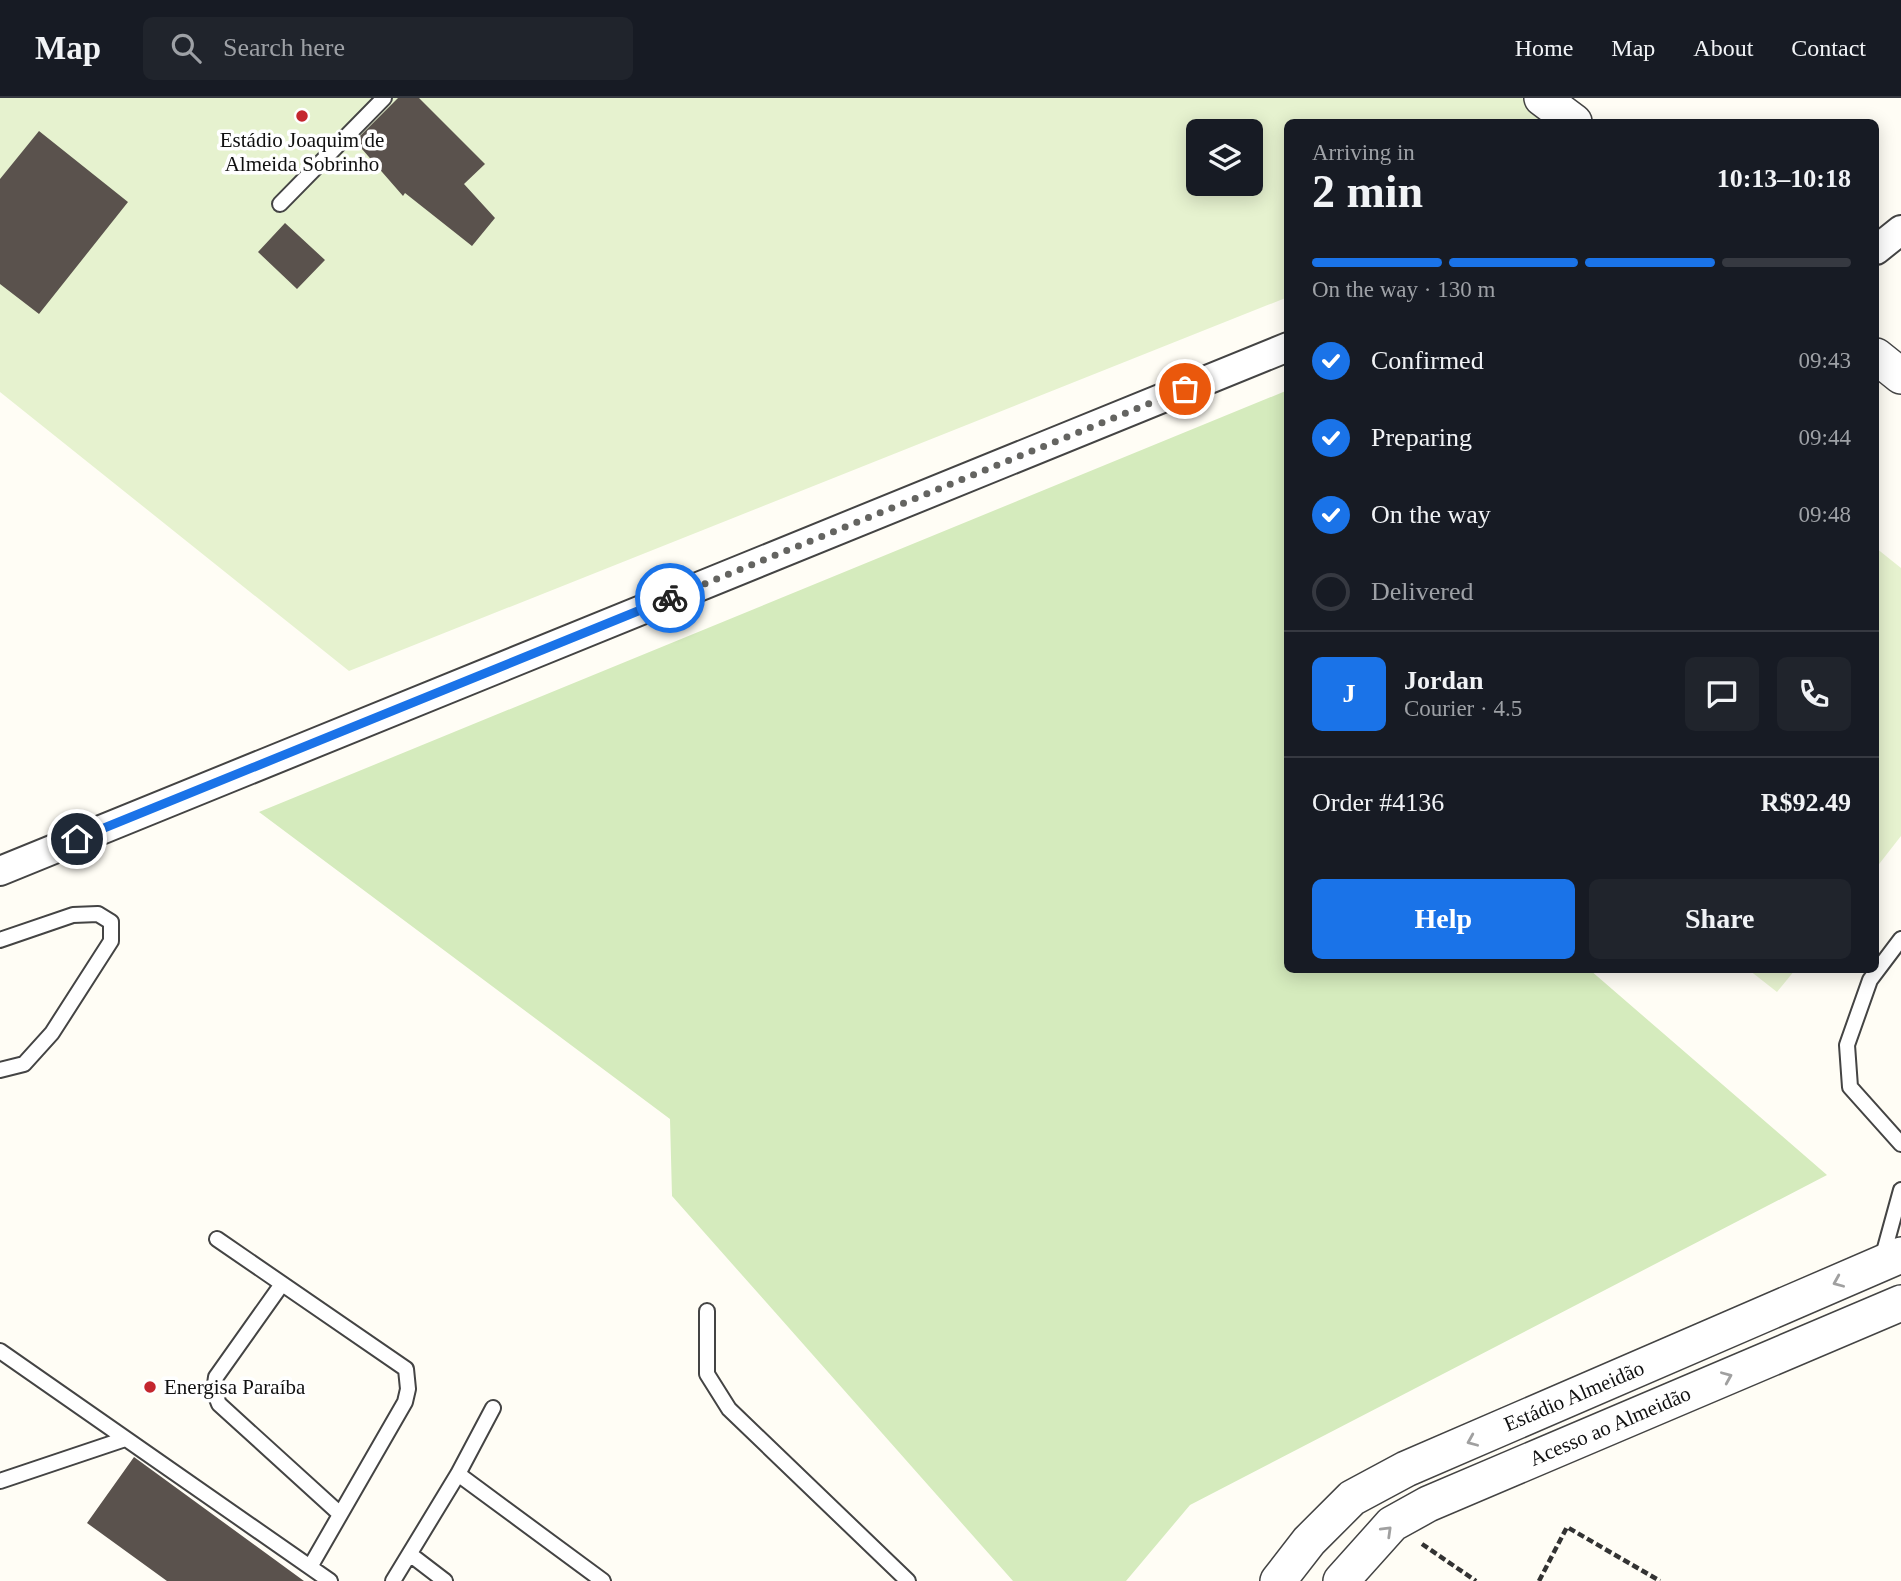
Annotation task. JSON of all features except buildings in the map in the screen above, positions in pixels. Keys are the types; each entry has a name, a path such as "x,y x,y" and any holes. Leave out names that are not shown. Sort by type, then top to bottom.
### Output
{"street":[{"path":"1542,98 1570,119"},
{"path":"1879,248 1901,230"},
{"path":"0,871 1284,349"},
{"path":"1879,358 1901,376"},
{"name":"Estádio Almeidão","path":"1278,1581 1309,1541 1352,1498 1406,1469 1891,1259"},
{"name":"Acesso ao Almeidão","path":"1341,1581 1392,1524 1452,1494 1901,1303"}],"lane":[{"path":"280,204 384,98"},
{"path":"0,940 73,915 98,914 111,922 111,941 52,1033 24,1064 0,1070"},
{"path":"1879,968 1901,939"},
{"path":"1875,973 1870,980 1847,1045 1850,1087 1901,1144"},
{"path":"1891,1259 1901,1190"},
{"path":"217,1239 406,1369 408,1389 405,1402 310,1567"},
{"path":"282,1284 216,1377 214,1391 219,1404 340,1514"},
{"path":"707,1311 707,1374 729,1409 908,1581"},
{"path":"0,1351 330,1581"},
{"path":"393,1581 458,1474 493,1408"},
{"path":"0,1480 125,1439"},
{"path":"458,1474 594,1578"},
{"path":"411,1555 445,1581"}],"path":[{"path":"1392,1524 1476,1581"},
{"path":"1539,1581 1567,1527 1660,1581"}],"green space":[{"path":"0,98 1522,98 1550,119 1284,119 1284,299 349,671 0,392"},
{"path":"1284,392 1284,973 1593,973 1827,1175 1190,1505 1126,1581 1013,1581 672,1196 670,1119 259,812"},
{"path":"1879,550 1901,568 1901,836 1879,864"},
{"path":"1753,973 1793,973 1777,992"}],"way so far":[{"path":"670,598 1185,389"}],"place":[{"name":"Estádio Joaquim de Almeida Sobrinho","path":"302,116"},
{"name":"Energisa Paraíba","path":"150,1387"}],"route":[{"path":"77,839 670,598"}]}
